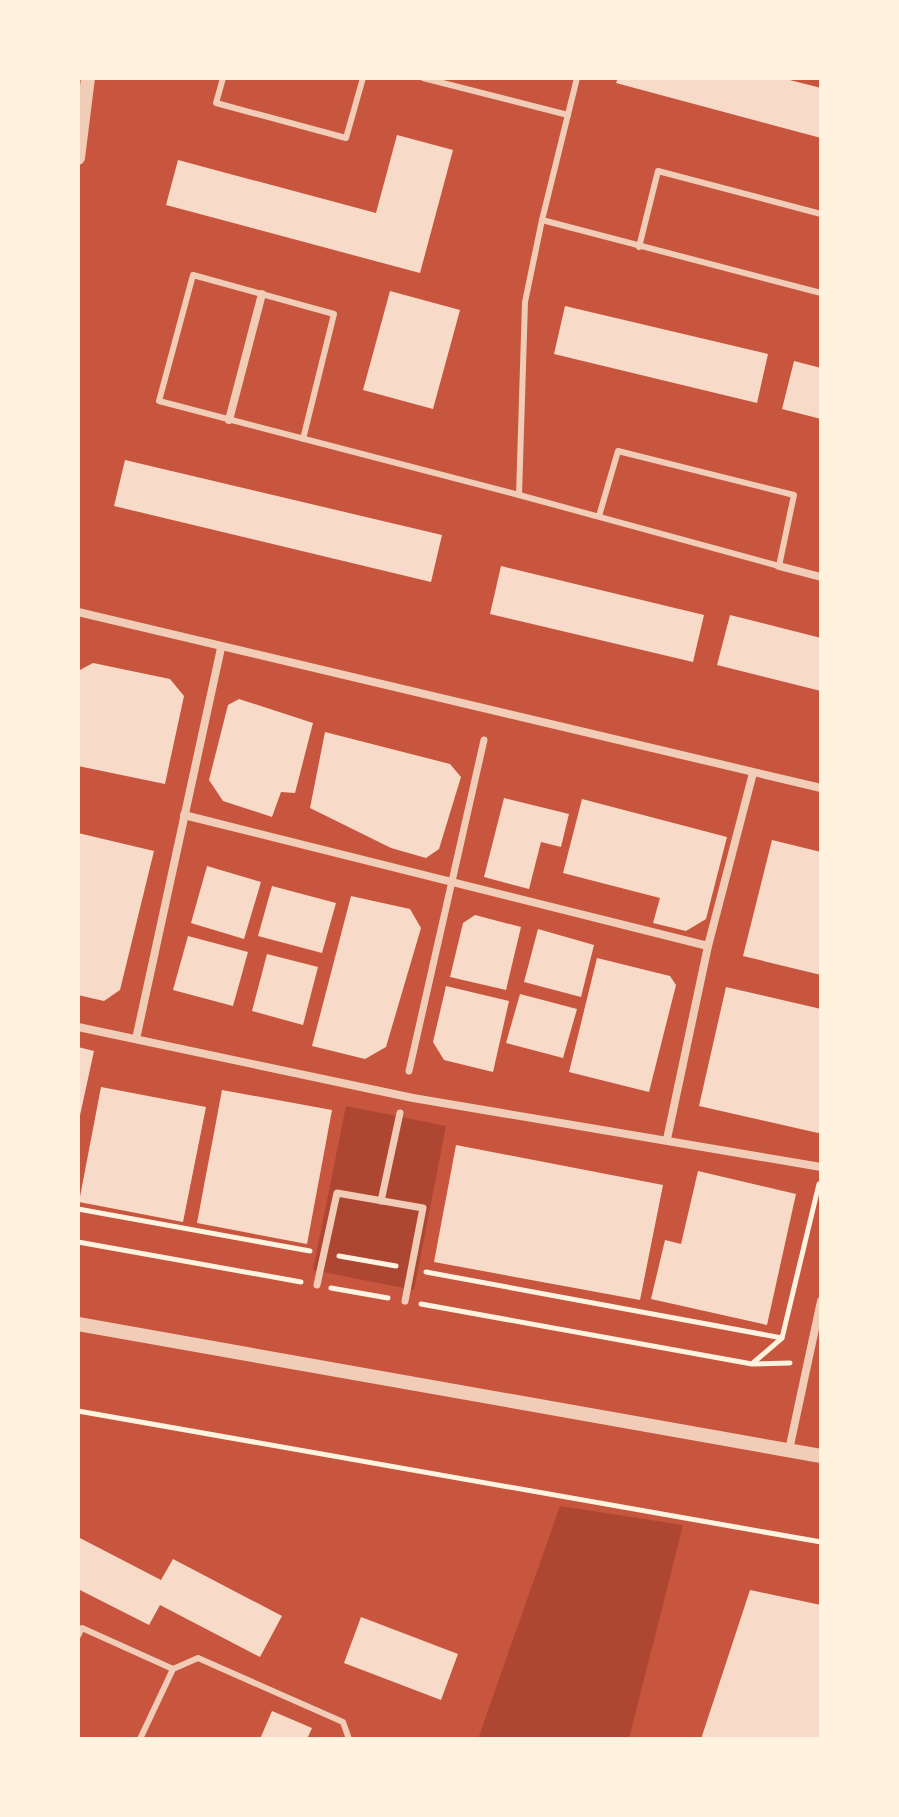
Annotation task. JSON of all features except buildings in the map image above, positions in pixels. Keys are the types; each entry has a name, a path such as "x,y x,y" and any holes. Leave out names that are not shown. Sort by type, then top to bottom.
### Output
{"street":[{"path":"78,158 88,78"},
{"path":"229,420 262,294"},
{"path":"779,566 821,577"},
{"path":"78,612 821,788"},
{"path":"136,1039 221,648"},
{"path":"409,1071 484,740"},
{"path":"667,1139 708,946 753,773"},
{"path":"184,815 708,946"},
{"path":"78,1027 413,1098 821,1167"},
{"path":"381,1201 400,1113"},
{"path":"317,1285 337,1193 423,1208 405,1301"},
{"path":"789,1450 821,1301"},
{"path":"78,1324 821,1456"}],"lane":[{"path":"223,78 216,103 346,138 363,78"},
{"path":"423,78 568,115"},
{"path":"519,495 525,302 577,78"},
{"path":"639,247 658,171 821,214"},
{"path":"542,220 821,293"},
{"path":"303,439 334,314 193,275 159,401 779,566 794,495 618,451 599,516"},
{"path":"78,1636 82,1628 173,1669"},
{"path":"140,1739 173,1669 198,1658 343,1722 349,1739"}],"path":[{"path":"752,1364 782,1338 821,1177"},
{"path":"78,1242 752,1364 808,1363"},
{"path":"78,1411 821,1542"}],"shaded area":[{"path":"346,1106 446,1126 414,1290 313,1270"},
{"path":"560,1506 683,1525 629,1739 478,1739"}]}
